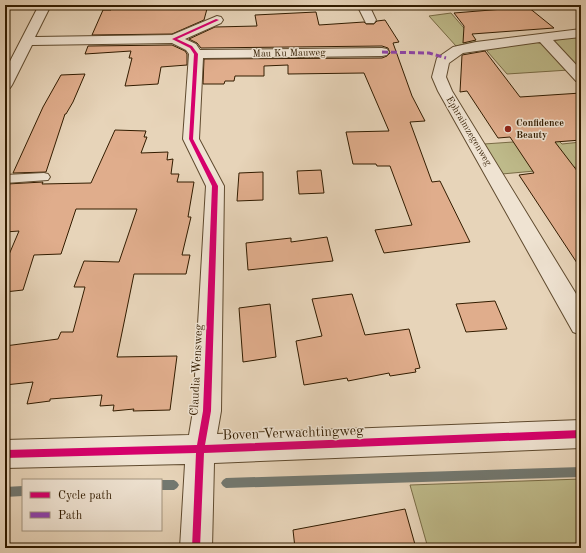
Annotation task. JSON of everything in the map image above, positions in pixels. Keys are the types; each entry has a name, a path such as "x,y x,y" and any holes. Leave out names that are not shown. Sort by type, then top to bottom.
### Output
{"street":[{"path":"5,85 21,45 45,5"},
{"path":"363,5 370,20"},
{"path":"21,45 174,39 217,20"},
{"name":"Ephraimzegenweg","path":"581,33 476,46 458,50 442,61 439,77 445,91 581,324"},
{"path":"543,38 581,78"},
{"path":"174,39 192,47 196,54"},
{"name":"Mau Ku Mauweg","path":"196,54 382,52"},
{"name":"Claudia Wensweg","path":"196,54 191,139 215,186 207,411 200,449 196,548"},
{"name":"Boven Verwachtingweg","path":"5,454 200,449 581,434"}],"lane":[{"path":"5,179 44,177"}],"shaded area":[{"path":"451,13 476,42 456,46 429,16"},
{"path":"581,36 581,72 553,42 556,40"},
{"path":"535,42 543,44 569,70 507,74 487,51 487,48"},
{"path":"557,139 562,144 581,142 581,170 578,167 502,174 484,144"},
{"path":"581,479 581,548 428,548 410,485"}],"building":[{"path":"113,5 208,5 204,20 172,34 92,35 103,10 111,10"},
{"path":"528,7 554,28 472,34 476,40 463,43 464,26 454,13"},
{"path":"316,12 319,25 364,22 366,24 374,24 377,21 385,20 399,42 393,43 412,96 425,121 410,122 432,182 440,181 470,242 384,253 375,230 412,225 390,166 377,166 376,164 353,164 346,132 389,131 364,73 288,74 288,65 264,66 264,76 235,76 234,81 225,81 224,84 203,84 204,59 382,58 390,53 388,48 382,46 201,48 197,43 189,39 215,27 257,26 255,15"},
{"path":"172,45 185,51 187,54 187,65 161,67 158,84 125,86 132,58 129,58 131,51 85,54 88,46"},
{"path":"485,51 520,97 581,93 581,140 555,142 581,176 581,269 519,175 534,173 510,137 498,138 467,91 460,92 462,55"},
{"path":"85,74 73,102 65,114 46,172 13,173 43,107 61,75"},
{"path":"115,130 146,131 144,137 147,137 141,153 168,152 167,160 173,159 171,174 179,174 177,182 194,182 188,217 191,217 182,255 190,255 186,274 134,274 117,357 177,356 170,410 133,411 134,409 113,411 114,405 100,406 102,395 50,399 50,401 27,404 33,382 5,385 5,346 58,339 61,332 73,332 85,287 74,287 84,261 119,262 137,209 76,209 61,254 34,255 23,290 5,292 5,264 19,231 5,232 5,189 7,184 43,182 42,184 91,183"},
{"path":"321,170 324,193 299,194 297,171"},
{"path":"263,172 263,200 237,201 239,173"},
{"path":"327,237 333,261 248,270 246,243 291,238 291,242"},
{"path":"352,294 365,335 409,329 420,368 415,369 416,372 390,376 389,373 348,381 347,378 304,385 296,341 322,336 312,299"},
{"path":"495,301 507,329 466,332 456,304"},
{"path":"270,304 276,357 243,362 239,308"},
{"path":"405,509 416,548 295,548 293,530"}],"waterway":[{"path":"226,483 581,472"},
{"path":"162,485 174,485"},
{"path":"5,492 22,491"}],"marked path":[{"path":"382,52 429,53 446,58"}],"cycle path":[{"path":"196,548 200,449 207,411 215,186 191,139 196,54 191,47 174,39 217,20"},
{"path":"5,454 200,449 581,434"}],"place":[{"name":"Confidence Beauty","path":"508,129"}]}
